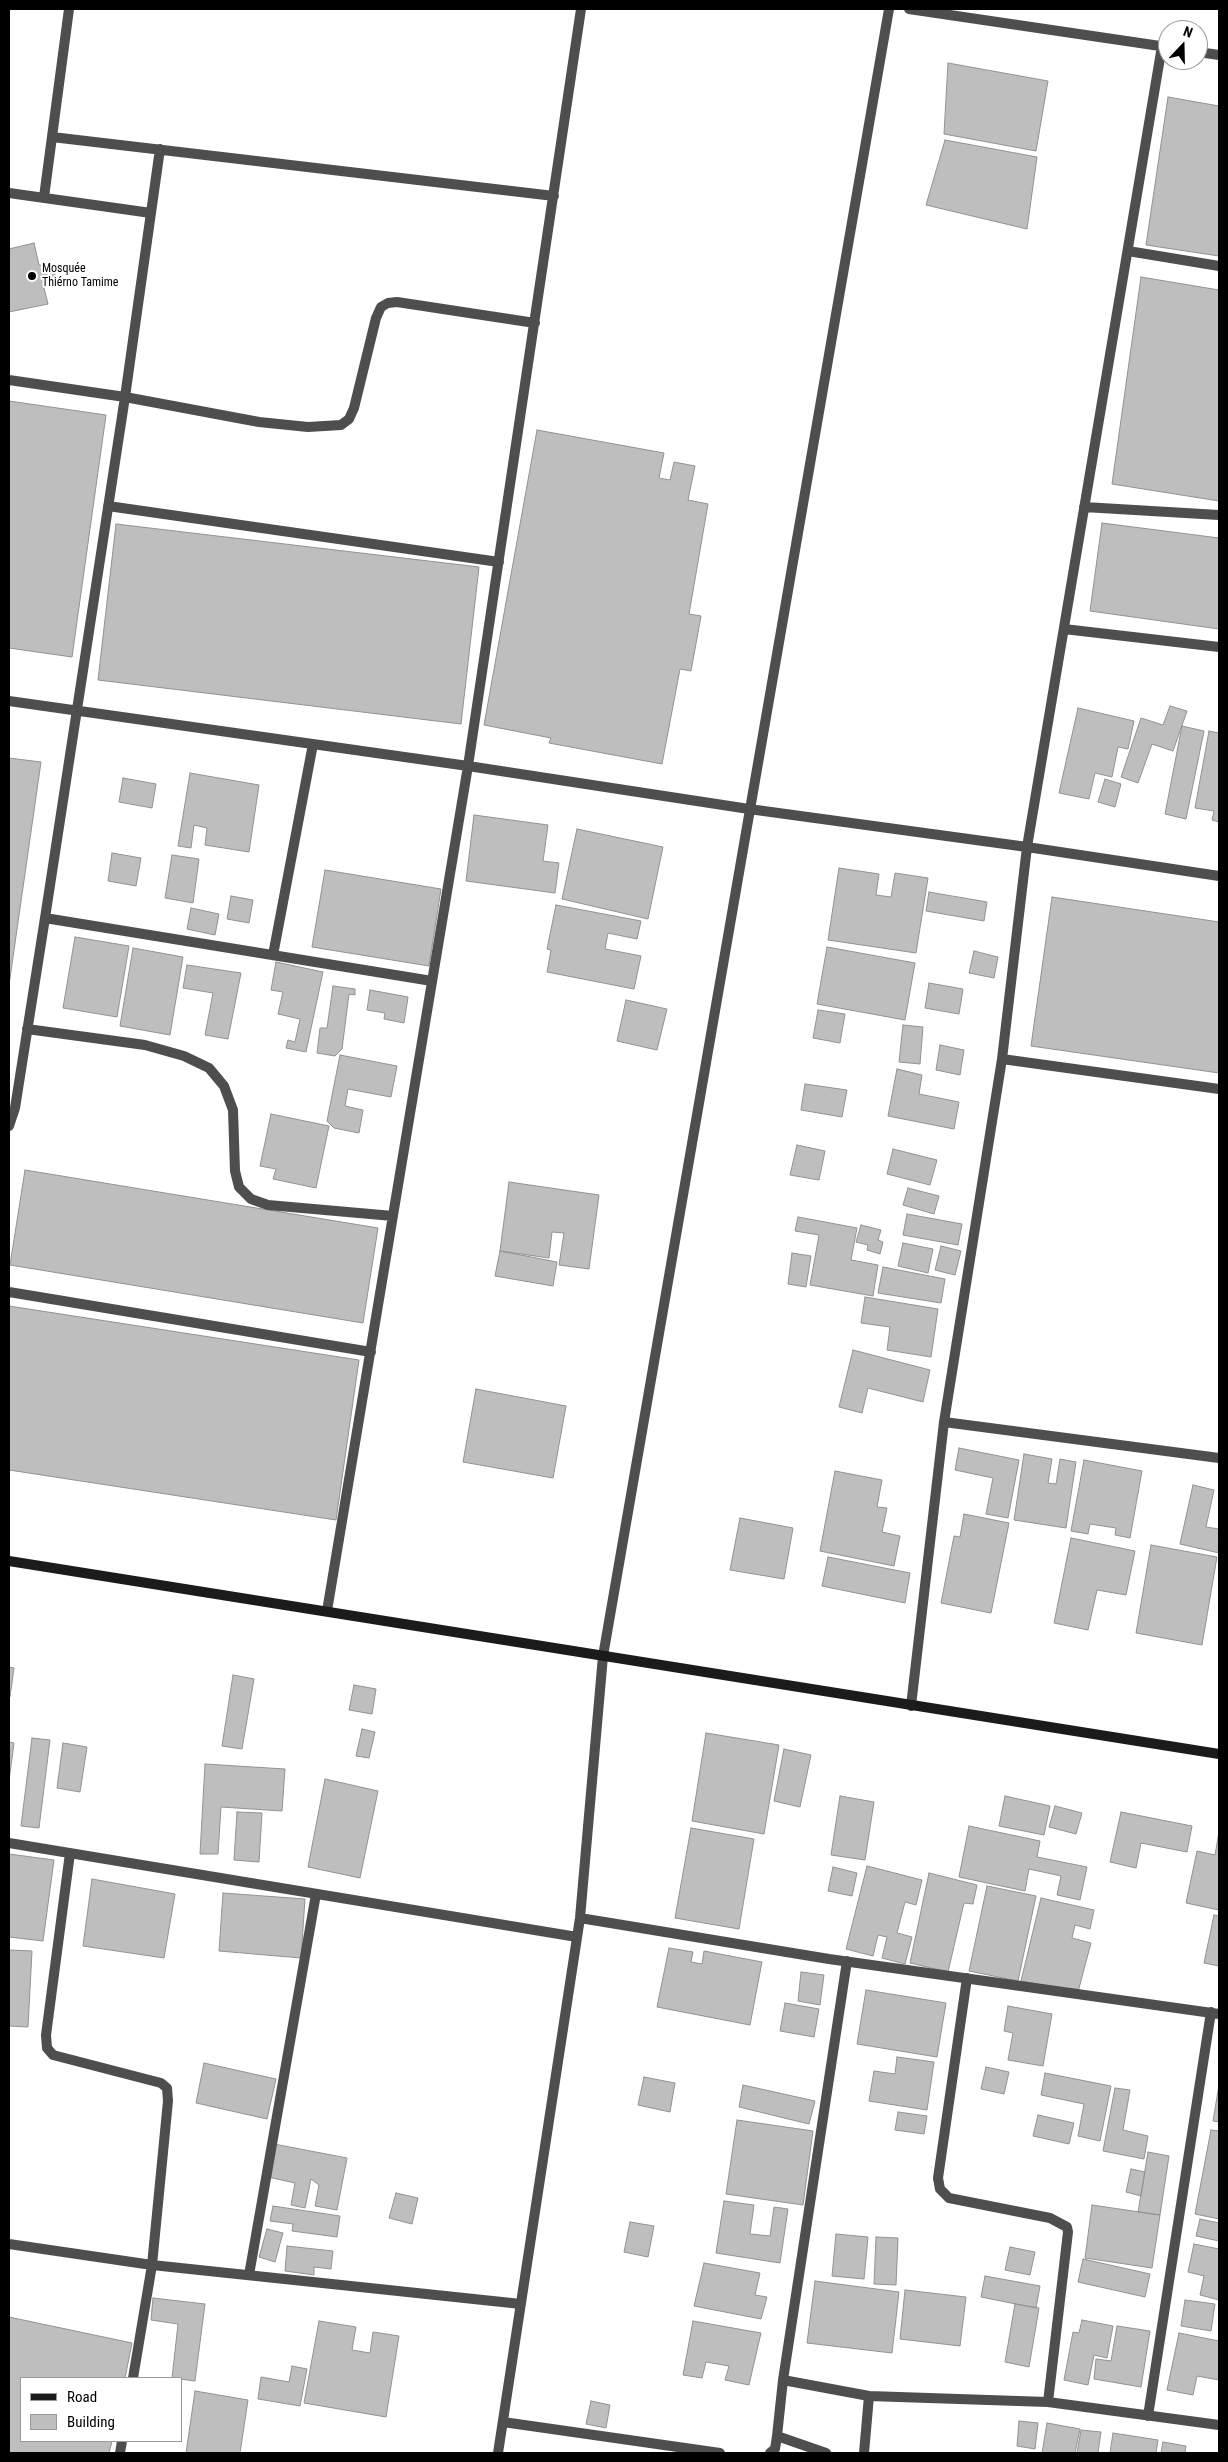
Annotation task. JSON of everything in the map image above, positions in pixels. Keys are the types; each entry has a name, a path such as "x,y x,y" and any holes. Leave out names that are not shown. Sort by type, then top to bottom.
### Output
{"main road":[{"path":"9,1561 1219,1754"}],"street":[{"path":"44,197 68,9"},
{"path":"327,1611 468,766 581,9"},
{"path":"498,2453 580,1918 603,1656 889,9"},
{"path":"909,9 1158,46"},
{"path":"911,1706 944,1422 1002,1059 1027,847 1128,250 1161,70"},
{"path":"52,137 554,196"},
{"path":"9,1126 15,1108 45,918 125,397 160,149"},
{"path":"9,193 151,213"},
{"path":"1128,250 1219,266"},
{"path":"9,380 125,397 259,422 308,427 341,425 349,418 354,408 376,318 381,307 388,303 397,302 535,322"},
{"path":"108,506 499,562"},
{"path":"1084,507 1219,515"},
{"path":"1064,629 1219,647"},
{"path":"9,702 468,766 749,809 1027,847 1219,876"},
{"path":"272,955 313,744"},
{"path":"45,918 432,982"},
{"path":"27,1030 145,1045 184,1056 209,1068 224,1086 233,1110 235,1170 239,1187 251,1200 268,1205 393,1216"},
{"path":"1002,1059 1219,1089"},
{"path":"9,1292 371,1352"},
{"path":"944,1422 1219,1458"},
{"path":"9,1843 577,1937"},
{"path":"70,1853 46,2035 48,2048 53,2055 161,2083 167,2088 168,2101 152,2265 133,2377"},
{"path":"249,2274 316,1894"},
{"path":"580,1918 847,1961 1215,2013 1148,2416"},
{"path":"770,2453 775,2449 783,2380 847,1961"},
{"path":"967,1978 938,2178 940,2189 949,2198 1050,2218 1067,2227 1068,2232 1048,2402"},
{"path":"9,2244 152,2265 521,2304"},
{"path":"783,2380 869,2396 1048,2402 1219,2425"},
{"path":"864,2453 869,2396"},
{"path":"502,2422 720,2453"},
{"path":"777,2436 826,2453"}],"building":[{"path":"948,63 1048,81 1036,151 944,134"},
{"path":"1168,97 1219,106 1219,256 1146,245"},
{"path":"945,140 1037,157 1027,229 926,205"},
{"name":"Mosquée Thiérno Tamime","path":"34,243 39,265 47,266 55,274 54,281 44,288 48,304 9,312 9,249"},
{"path":"1141,277 1219,290 1219,501 1112,484"},
{"path":"9,401 106,415 72,657 9,648"},
{"path":"537,430 664,453 659,478 670,480 674,462 695,466 688,500 708,504 689,614 701,616 691,671 680,669 662,764 549,743 551,738 484,725"},
{"path":"1102,523 1219,538 1219,629 1090,611"},
{"path":"116,524 479,567 461,724 98,680"},
{"path":"1170,706 1187,711 1173,751 1152,744 1138,783 1121,777 1141,718 1163,725"},
{"path":"1078,708 1134,721 1128,749 1118,747 1112,777 1095,773 1089,799 1059,793"},
{"path":"1182,726 1204,731 1186,819 1165,814"},
{"path":"1209,731 1219,733 1219,822 1212,820 1214,811 1195,808"},
{"path":"9,758 41,762 9,985"},
{"path":"190,773 259,785 249,852 205,845 207,828 194,825 191,848 178,846"},
{"path":"123,778 156,784 152,808 119,802"},
{"path":"1105,779 1121,784 1115,807 1098,802"},
{"path":"474,815 548,825 543,861 559,863 555,893 466,881"},
{"path":"577,829 663,847 648,919 562,899"},
{"path":"112,853 141,858 136,886 108,881"},
{"path":"172,855 199,859 193,903 165,898"},
{"path":"839,868 879,874 876,895 891,897 895,873 928,878 916,953 828,940"},
{"path":"325,870 441,889 429,966 312,947"},
{"path":"929,892 987,902 984,921 926,911"},
{"path":"231,896 253,900 249,923 227,919"},
{"path":"1052,897 1219,922 1219,1073 1031,1046"},
{"path":"556,905 641,921 637,939 608,933 605,949 641,956 634,989 547,972 551,950 547,949"},
{"path":"191,908 219,914 215,935 187,929"},
{"path":"75,937 129,946 117,1017 63,1008"},
{"path":"827,947 915,963 905,1020 817,1004"},
{"path":"133,948 183,957 170,1035 120,1026"},
{"path":"974,951 998,957 994,978 969,973"},
{"path":"276,962 323,972 306,1052 286,1048 288,1040 295,1042 300,1019 278,1014 283,992 271,990"},
{"path":"187,965 241,973 228,1039 205,1035 213,993 183,988"},
{"path":"929,983 963,989 959,1014 925,1008"},
{"path":"333,986 355,989 355,995 349,994 342,1049 335,1056 317,1053 320,1028 327,1028"},
{"path":"370,990 408,997 404,1023 384,1019 385,1013 367,1010"},
{"path":"626,1000 667,1009 657,1050 617,1041"},
{"path":"818,1010 845,1014 840,1043 813,1038"},
{"path":"903,1025 923,1027 920,1064 899,1062"},
{"path":"940,1045 964,1050 960,1075 936,1070"},
{"path":"340,1055 397,1066 391,1097 348,1089 345,1106 363,1110 359,1133 334,1128 327,1121"},
{"path":"897,1069 922,1075 919,1094 959,1102 954,1129 888,1116"},
{"path":"805,1084 847,1090 842,1117 801,1110"},
{"path":"271,1114 329,1126 316,1188 273,1179 276,1169 260,1166"},
{"path":"797,1145 825,1151 819,1180 790,1175"},
{"path":"893,1149 937,1160 930,1185 887,1174"},
{"path":"25,1170 378,1228 363,1323 10,1265"},
{"path":"509,1182 599,1195 589,1269 559,1265 564,1233 552,1232 549,1258 500,1251"},
{"path":"908,1188 939,1196 934,1214 903,1205"},
{"path":"907,1214 962,1224 958,1245 903,1235"},
{"path":"798,1217 857,1228 851,1260 878,1265 873,1296 810,1285 819,1235 795,1231"},
{"path":"861,1225 881,1230 878,1240 883,1242 880,1254 867,1250 868,1245 856,1242"},
{"path":"903,1243 933,1249 928,1273 898,1266"},
{"path":"941,1246 961,1251 955,1275 935,1270"},
{"path":"500,1251 557,1262 553,1286 495,1276"},
{"path":"792,1253 811,1256 806,1287 788,1284"},
{"path":"883,1267 945,1279 941,1303 878,1293"},
{"path":"865,1297 938,1309 931,1357 887,1350 890,1327 861,1323"},
{"path":"9,1306 359,1360 336,1520 9,1470"},
{"path":"853,1350 930,1370 923,1402 868,1388 862,1413 839,1407"},
{"path":"476,1389 566,1406 553,1478 463,1462"},
{"path":"959,1448 1019,1460 1008,1518 986,1514 993,1478 955,1470"},
{"path":"1024,1454 1052,1459 1048,1483 1056,1484 1060,1459 1076,1462 1066,1528 1014,1520"},
{"path":"1084,1460 1142,1471 1130,1538 1115,1535 1116,1528 1090,1524 1088,1534 1071,1531"},
{"path":"835,1471 882,1480 877,1507 887,1508 882,1532 900,1536 894,1566 820,1551"},
{"path":"1193,1485 1214,1490 1206,1527 1219,1529 1219,1553 1180,1544"},
{"path":"964,1514 1009,1523 991,1613 941,1603 954,1536 960,1537"},
{"path":"740,1518 793,1528 784,1579 730,1570"},
{"path":"1071,1538 1135,1551 1126,1595 1097,1590 1088,1630 1054,1623"},
{"path":"1151,1545 1217,1557 1202,1645 1136,1633"},
{"path":"828,1557 910,1573 905,1603 822,1586"},
{"path":"9,1667 14,1668 10,1697 9,1697"},
{"path":"233,1675 254,1679 242,1749 222,1746"},
{"path":"354,1685 376,1689 372,1714 349,1710"},
{"path":"362,1729 375,1732 369,1758 356,1756"},
{"path":"706,1733 779,1745 764,1834 692,1821"},
{"path":"32,1738 50,1740 39,1828 21,1826"},
{"path":"9,1742 14,1743 9,1781"},
{"path":"63,1743 87,1747 80,1792 57,1788"},
{"path":"784,1749 811,1755 800,1807 774,1801"},
{"path":"205,1764 285,1769 282,1811 221,1807 218,1854 200,1854"},
{"path":"325,1779 378,1791 360,1878 308,1867"},
{"path":"840,1796 874,1802 865,1860 831,1855"},
{"path":"1005,1796 1050,1806 1044,1835 999,1826"},
{"path":"1055,1806 1082,1813 1076,1834 1049,1827"},
{"path":"237,1812 262,1813 259,1862 234,1860"},
{"path":"1121,1812 1192,1826 1187,1852 1141,1843 1136,1868 1110,1862"},
{"path":"969,1826 1040,1841 1037,1857 1087,1867 1080,1900 1057,1895 1061,1876 1029,1869 1025,1891 959,1877"},
{"path":"691,1828 754,1839 739,1929 675,1918"},
{"path":"1219,1832 1219,1910 1186,1903 1197,1851 1215,1855"},
{"path":"9,1854 54,1860 43,1941 9,1937"},
{"path":"867,1866 922,1880 916,1905 905,1902 897,1933 912,1937 905,1964 882,1958 887,1937 878,1935 873,1956 846,1949"},
{"path":"833,1867 857,1873 852,1896 828,1891"},
{"path":"929,1873 977,1885 973,1904 964,1903 948,1972 910,1963"},
{"path":"92,1879 175,1894 164,1958 83,1946"},
{"path":"987,1886 1036,1896 1018,1981 969,1971"},
{"path":"223,1893 305,1899 301,1958 219,1951"},
{"path":"1041,1898 1094,1910 1090,1929 1075,1925 1072,1938 1091,1943 1078,1992 1021,1981"},
{"path":"1214,1915 1219,1916 1219,1966 1204,1963"},
{"path":"669,1948 693,1952 691,1962 702,1964 704,1951 762,1962 750,2025 657,2007"},
{"path":"9,1950 32,1951 28,2027 9,2026"},
{"path":"801,1972 824,1975 820,2005 798,2001"},
{"path":"866,1990 946,2003 937,2057 857,2044"},
{"path":"785,2003 819,2009 814,2037 780,2031"},
{"path":"1008,2006 1052,2014 1043,2066 1008,2060 1013,2033 1004,2031"},
{"path":"897,2057 934,2062 927,2110 869,2101 874,2071 895,2074"},
{"path":"204,2063 276,2079 267,2119 196,2103"},
{"path":"986,2067 1009,2072 1004,2094 981,2089"},
{"path":"1045,2073 1111,2086 1100,2141 1078,2136 1084,2104 1041,2095"},
{"path":"644,2077 675,2083 670,2112 638,2105"},
{"path":"743,2085 815,2101 809,2124 739,2107"},
{"path":"1219,2085 1219,2122 1213,2121"},
{"path":"1115,2088 1130,2090 1123,2130 1148,2136 1144,2159 1103,2151"},
{"path":"898,2112 927,2116 924,2134 895,2130"},
{"path":"1038,2115 1074,2123 1069,2144 1033,2136"},
{"path":"737,2120 813,2131 803,2205 726,2194"},
{"path":"1211,2130 1219,2131 1219,2219 1195,2214"},
{"path":"274,2144 347,2158 337,2210 315,2206 319,2185 311,2179 305,2208 291,2205 295,2183 268,2177"},
{"path":"1148,2152 1169,2156 1160,2215 1138,2212"},
{"path":"1131,2169 1145,2172 1141,2196 1126,2192"},
{"path":"396,2193 418,2198 412,2224 389,2218"},
{"path":"724,2201 754,2205 750,2234 770,2236 774,2207 788,2209 780,2263 716,2253"},
{"path":"1092,2205 1160,2215 1152,2268 1085,2258"},
{"path":"273,2206 340,2216 337,2237 292,2231 293,2224 270,2221"},
{"path":"1200,2219 1219,2223 1219,2241 1196,2236"},
{"path":"630,2222 654,2226 648,2257 624,2252"},
{"path":"267,2229 283,2233 275,2262 259,2257"},
{"path":"836,2234 868,2237 864,2279 832,2276"},
{"path":"876,2237 898,2238 896,2285 874,2284"},
{"path":"1194,2244 1219,2249 1219,2300 1200,2295 1204,2276 1188,2272"},
{"path":"287,2246 333,2251 331,2269 314,2267 314,2275 285,2271"},
{"path":"1010,2247 1035,2252 1030,2275 1005,2270"},
{"path":"1083,2259 1150,2274 1145,2297 1078,2282"},
{"path":"704,2263 760,2273 755,2295 767,2297 761,2319 694,2306"},
{"path":"985,2276 1040,2286 1036,2308 981,2297"},
{"path":"815,2281 899,2292 892,2353 807,2343"},
{"path":"905,2290 966,2297 960,2346 900,2339"},
{"path":"153,2298 205,2304 195,2381 182,2379 182,2377 172,2377 178,2324 151,2320"},
{"path":"1185,2300 1215,2304 1211,2331 1181,2326"},
{"path":"1015,2304 1039,2308 1029,2367 1005,2362"},
{"path":"9,2317 132,2343 125,2377 20,2377 20,2442 112,2442 109,2453 9,2453"},
{"path":"1082,2320 1113,2326 1107,2358 1094,2355 1088,2385 1064,2380 1073,2332 1079,2333"},
{"path":"319,2321 356,2327 352,2350 370,2353 373,2332 399,2336 386,2417 304,2403"},
{"path":"693,2321 761,2333 749,2385 725,2380 729,2366 706,2362 702,2378 683,2375"},
{"path":"1117,2326 1150,2331 1141,2387 1094,2379 1096,2359 1111,2361"},
{"path":"1179,2333 1219,2341 1219,2380 1197,2376 1193,2395 1167,2390"},
{"path":"292,2366 307,2369 300,2406 258,2399 261,2377 289,2382"},
{"path":"195,2391 248,2400 240,2453 186,2453"},
{"path":"591,2401 610,2405 606,2428 586,2424"},
{"path":"1019,2421 1038,2423 1035,2449 1017,2446"},
{"path":"1047,2423 1080,2429 1075,2453 1042,2453"},
{"path":"1081,2430 1101,2432 1098,2453 1077,2453"},
{"path":"1113,2433 1158,2440 1156,2453 1110,2453"},
{"path":"1163,2442 1186,2446 1185,2453 1161,2453"}],"place":[{"name":"Mosquée Thiérno Tamime","path":"32,276"}]}
